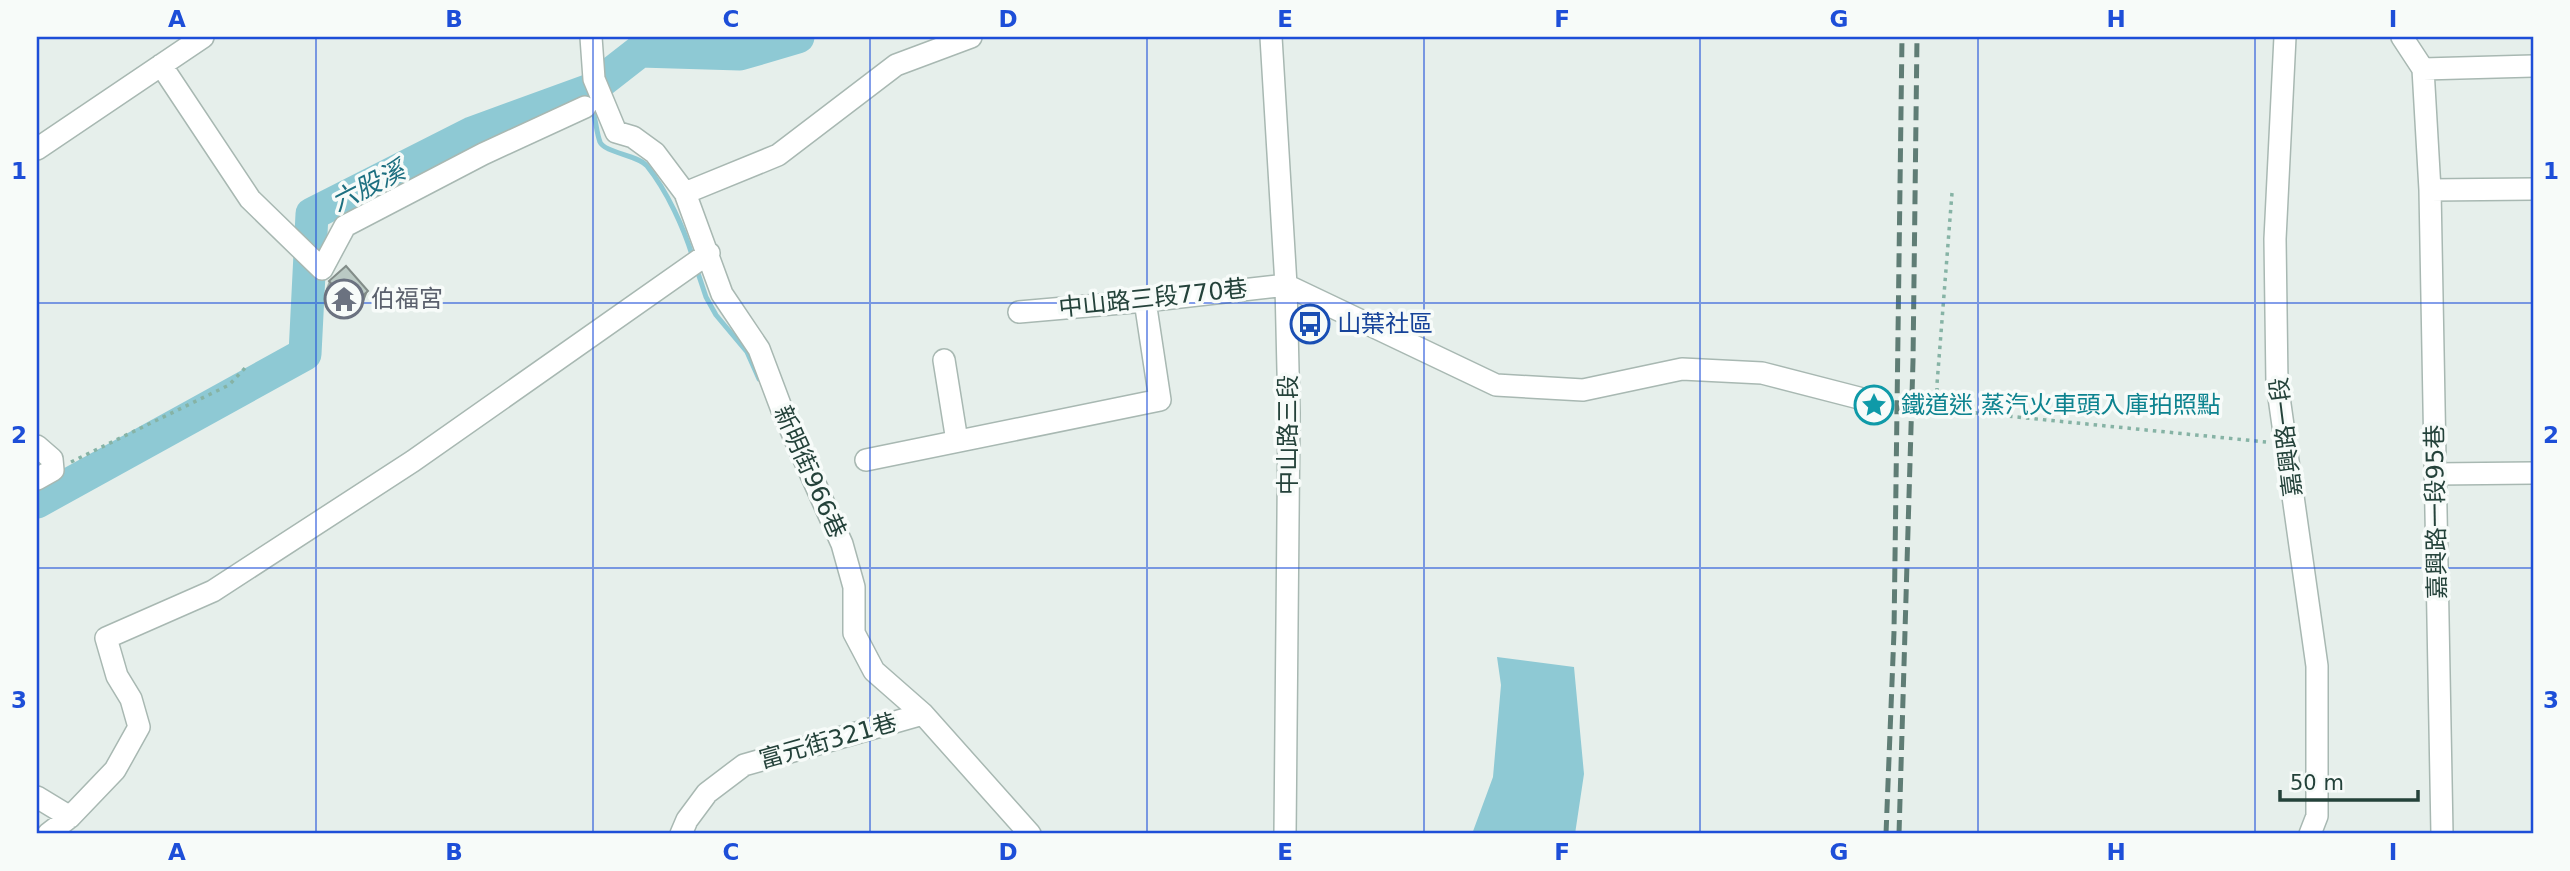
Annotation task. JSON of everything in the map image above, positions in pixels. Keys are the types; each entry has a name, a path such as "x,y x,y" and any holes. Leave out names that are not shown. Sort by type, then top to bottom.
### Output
{"street":[{"path":"37,149 203,37"},
{"path":"161,65 250,198 322,269 345,226 594,95 591,37"},
{"path":"685,193 778,155 895,65 971,37"},
{"name":"中山路三段","path":"1271,37 1286,285 1289,413 1285,834"},
{"name":"嘉興路一段","path":"2285,37 2275,239 2277,383 2316,666 2317,816 2310,834"},
{"name":"嘉興路一段95巷","path":"2402,37 2423,69 2430,190 2442,834"},
{"path":"2423,69 2533,66"},
{"name":"新明街966巷","path":"594,95 617,132 633,137 655,153 685,193 722,294 759,349 782,410 842,544 854,587 854,634 874,671 923,714 1030,834"},
{"path":"2430,190 2533,189"},
{"path":"48,834 71,817 115,770 139,727 131,699 117,676 106,638 213,591 413,461 709,253"},
{"path":"1286,285 1496,386 1583,390 1682,369 1762,373 1859,398"},
{"name":"中山路三段770巷","path":"1019,312 1286,285"},
{"path":"866,460 1160,400 1145,301"},
{"path":"944,360 957,442"},
{"path":"37,446 52,459 45,475"},
{"path":"2435,474 2533,472"},
{"name":"富元街321巷","path":"681,834 687,820 707,793 744,765 923,714"},
{"path":"37,797 71,817"}],"path":[{"path":"1952,193 1937,409 2286,443"},
{"path":"45,475 229,384 246,367"}],"water":[{"path":"1497,657 1574,667 1584,774 1575,834 1472,834 1493,777 1501,685"}],"building":[{"path":"346,266 368,291 351,306 329,281"}],"waterway":[{"name":"六股溪","path":"37,502 305,354 312,214 472,133 590,90 640,51 740,54 798,37"},
{"path":"594,115 603,146 643,162 654,176 674,210 693,258"},
{"path":"696,267 706,297 716,315 747,352 759,379"}],"railway":[{"path":"1886,834 1894,632 1902,37"},
{"path":"1899,834 1913,361 1917,37"}],"place":[{"name":"伯福宮","path":"344,299"},
{"name":"山葉社區","path":"1310,324"},
{"name":"鐵道迷 蒸汽火車頭入庫拍照點","path":"1874,405"}]}
